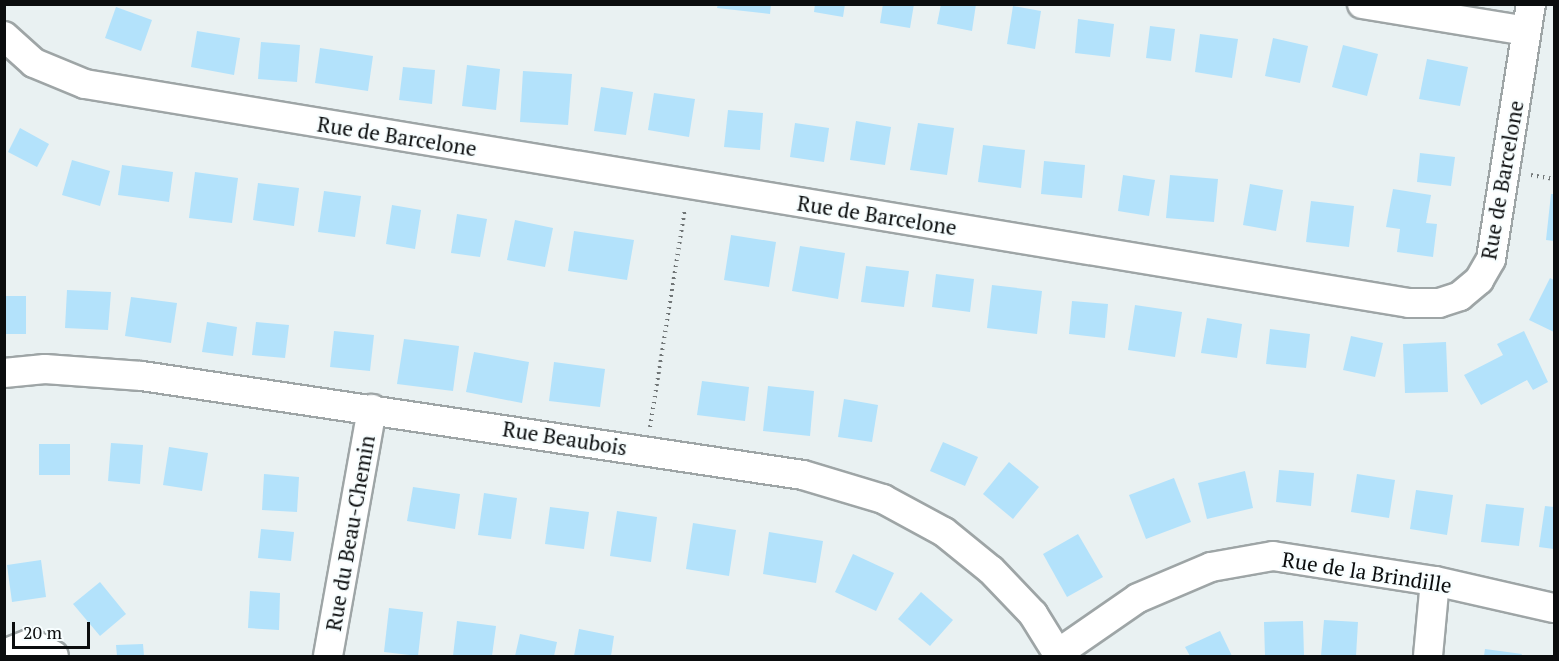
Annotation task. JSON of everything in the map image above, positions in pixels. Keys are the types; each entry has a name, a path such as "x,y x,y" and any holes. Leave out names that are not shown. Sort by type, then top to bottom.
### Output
{"street":[{"path":"1362,4 1528,18"},
{"name":"Rue de Barcelone","path":"4,36 34,63 85,84 1409,303 1439,303 1460,296 1479,280 1491,260 1528,18"},
{"name":"Rue Beaubois","path":"4,373 45,369 142,376 803,475 883,499 944,532 991,570 1033,614 1058,655"},
{"name":"Rue du Beau-Chemin","path":"328,657 372,409"},
{"name":"Rue de la Brindille","path":"1058,655 1137,598 1210,567 1273,556 1435,581 1554,608"},
{"path":"1428,657 1435,581"},
{"path":"4,654 31,643 54,657"}],"path":[{"path":"646,451 689,184"}],"building":[{"path":"718,4 771,4 770,14 717,8"},
{"path":"815,4 845,4 843,17 814,12"},
{"path":"883,4 914,4 910,28 880,23"},
{"path":"941,4 976,4 972,31 937,24"},
{"path":"1013,6 1041,11 1035,49 1007,44"},
{"path":"116,7 152,20 141,51 105,38"},
{"path":"1078,19 1114,24 1110,57 1075,53"},
{"path":"1150,26 1175,29 1171,61 1146,58"},
{"path":"197,31 240,38 234,75 191,67"},
{"path":"1200,34 1238,39 1232,78 1195,72"},
{"path":"1273,38 1308,46 1300,83 1265,76"},
{"path":"261,42 300,45 297,82 258,79"},
{"path":"1343,45 1378,54 1367,96 1332,87"},
{"path":"320,48 373,56 368,91 315,83"},
{"path":"1427,59 1468,67 1460,106 1419,99"},
{"path":"467,65 500,69 496,110 462,106"},
{"path":"403,67 435,70 432,104 399,100"},
{"path":"523,71 572,74 568,125 520,122"},
{"path":"601,87 633,92 626,135 594,131"},
{"path":"654,93 695,99 689,137 648,130"},
{"path":"728,110 763,113 760,150 724,147"},
{"path":"856,121 891,127 885,165 850,160"},
{"path":"795,123 829,128 824,162 790,157"},
{"path":"918,123 954,128 947,175 910,170"},
{"path":"20,128 49,144 37,167 8,152"},
{"path":"983,145 1025,150 1021,188 978,182"},
{"path":"1420,153 1455,157 1451,186 1417,182"},
{"path":"72,160 110,171 100,206 62,195"},
{"path":"1044,161 1085,165 1082,198 1041,194"},
{"path":"122,165 173,172 169,202 118,195"},
{"path":"195,172 238,178 232,223 189,218"},
{"path":"1123,175 1155,180 1149,216 1118,211"},
{"path":"1170,175 1218,179 1214,222 1166,218"},
{"path":"258,183 299,188 294,226 253,220"},
{"path":"1250,184 1283,190 1276,231 1243,225"},
{"path":"1393,189 1431,195 1426,223 1437,224 1433,257 1397,252 1400,229 1386,227"},
{"path":"324,191 361,196 355,237 318,232"},
{"path":"1551,194 1554,194 1554,241 1546,240"},
{"path":"1311,201 1354,206 1349,247 1306,242"},
{"path":"392,205 421,210 415,249 386,244"},
{"path":"457,214 487,219 480,257 451,253"},
{"path":"515,220 553,228 545,267 507,260"},
{"path":"574,231 634,240 627,280 568,271"},
{"path":"731,235 776,242 769,287 724,280"},
{"path":"800,246 845,253 838,299 792,291"},
{"path":"866,266 909,271 904,307 861,302"},
{"path":"936,274 974,279 970,312 932,307"},
{"path":"1550,278 1554,280 1554,332 1529,320"},
{"path":"992,285 1042,291 1037,334 987,328"},
{"path":"67,290 111,292 108,330 65,328"},
{"path":"4,296 26,296 26,334 4,334"},
{"path":"131,297 177,303 171,343 125,336"},
{"path":"1072,301 1108,304 1105,338 1069,334"},
{"path":"1135,305 1182,312 1175,357 1128,350"},
{"path":"1207,318 1242,324 1237,358 1201,353"},
{"path":"207,322 237,327 233,356 202,352"},
{"path":"256,322 289,325 285,358 252,355"},
{"path":"1270,329 1310,334 1306,368 1266,364"},
{"path":"334,331 374,335 370,371 330,367"},
{"path":"1524,331 1548,382 1533,390 1527,380 1481,405 1464,375 1503,355 1497,344"},
{"path":"1351,336 1383,343 1375,377 1343,370"},
{"path":"404,339 459,346 453,391 397,384"},
{"path":"1446,342 1448,392 1405,393 1403,344"},
{"path":"474,352 529,362 522,403 466,392"},
{"path":"554,362 605,369 600,407 549,401"},
{"path":"702,381 749,387 745,421 697,415"},
{"path":"768,386 814,391 810,436 763,431"},
{"path":"844,399 878,405 872,442 838,437"},
{"path":"943,442 978,457 965,486 930,471"},
{"path":"111,443 143,445 140,484 108,481"},
{"path":"39,444 70,444 70,475 39,475"},
{"path":"169,447 208,453 202,491 163,485"},
{"path":"1009,462 1039,487 1013,519 983,494"},
{"path":"1279,470 1314,473 1311,506 1276,502"},
{"path":"1245,471 1253,508 1207,519 1198,483"},
{"path":"264,474 299,477 297,512 262,510"},
{"path":"1357,474 1395,480 1389,518 1351,512"},
{"path":"1174,478 1191,522 1146,539 1129,495"},
{"path":"413,487 460,494 455,529 407,521"},
{"path":"1416,490 1453,495 1447,535 1410,529"},
{"path":"484,493 517,498 511,539 478,535"},
{"path":"1486,504 1524,508 1519,546 1481,542"},
{"path":"1545,506 1554,507 1554,549 1539,547"},
{"path":"550,507 589,512 584,549 545,544"},
{"path":"617,511 657,517 651,562 610,556"},
{"path":"693,523 736,530 729,576 686,569"},
{"path":"261,529 294,532 291,561 258,558"},
{"path":"769,532 823,541 816,583 763,574"},
{"path":"1078,534 1103,577 1067,597 1043,554"},
{"path":"853,554 894,573 876,611 835,592"},
{"path":"41,560 46,597 12,602 7,565"},
{"path":"100,582 126,614 100,636 73,604"},
{"path":"250,591 280,593 279,630 248,628"},
{"path":"921,592 953,620 930,646 898,619"},
{"path":"389,608 423,612 418,656 384,652"},
{"path":"1324,620 1358,622 1356,656 1321,656"},
{"path":"457,621 496,626 492,656 453,656"},
{"path":"1303,621 1304,656 1265,656 1264,622"},
{"path":"579,629 614,636 611,656 574,656"},
{"path":"1220,631 1232,656 1190,656 1185,647"},
{"path":"520,634 557,642 554,656 515,656"},
{"path":"143,644 144,656 117,656 116,645"},
{"path":"1485,649 1522,654 1521,656 1484,656"}]}
